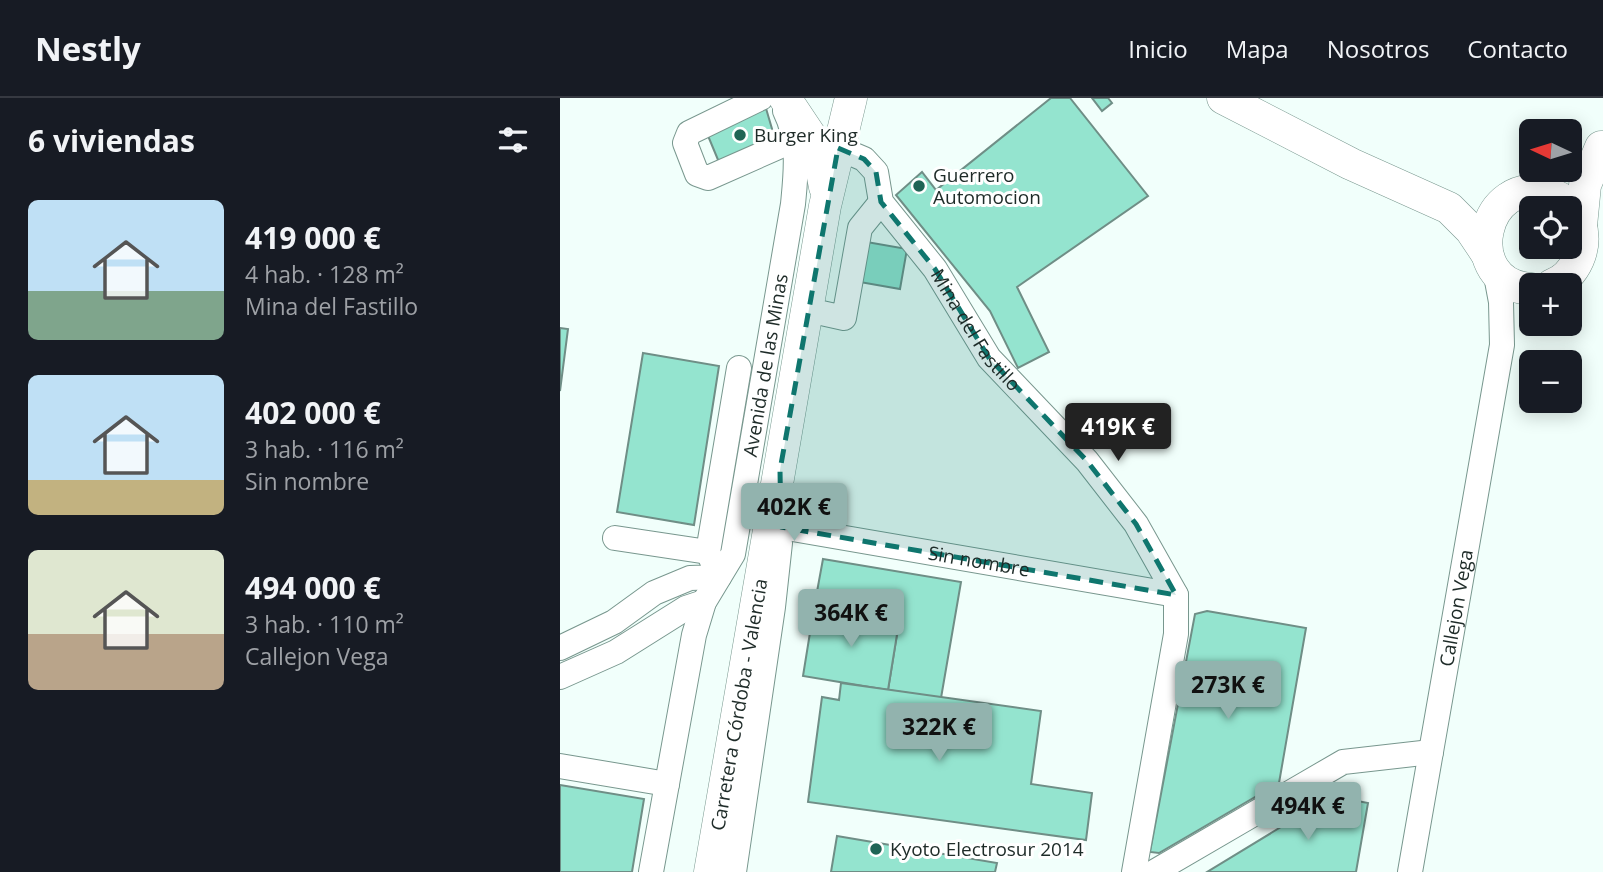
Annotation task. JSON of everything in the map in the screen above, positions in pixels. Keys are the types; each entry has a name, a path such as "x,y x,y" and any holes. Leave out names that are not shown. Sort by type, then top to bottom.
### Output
{"main road":[{"name":"Carretera Córdoba - Valencia","path":"785,98 810,133 819,151 825,206"},
{"name":"Carretera Córdoba - Valencia","path":"710,872 825,206 851,98"},
{"path":"1223,98 1351,164 1449,208 1471,230 1491,262 1511,284 1519,286"},
{"path":"1582,160 1602,146"},
{"path":"1582,218 1586,185 1602,146"},
{"path":"1491,262 1485,240 1489,221 1496,210 1544,182"},
{"path":"1449,208 1478,206 1520,194 1554,196"}],"street":[{"path":"761,98 689,133 685,143 697,174 708,178 794,140"},
{"name":"Avenida de las Minas","path":"651,872 694,635 704,602 733,554 793,204 796,173 794,140 790,123 778,98"},
{"name":"Mina del Fastillo","path":"838,148 864,159 876,173 881,202 935,269 989,358 1087,461 1136,524 1176,595 1176,635 1134,872"},
{"path":"807,310 844,318 860,229 881,202"},
{"path":"1491,262 1502,302 1502,345"},
{"path":"1502,345 1519,311"},
{"name":"Callejon Vega","path":"1410,872 1502,345"},
{"path":"560,648 614,622 654,593 690,578 719,577 708,552 739,368"},
{"name":"Avenida de las Minas","path":"734,872 774,607 781,527 780,470"},
{"name":"Sin nombre","path":"781,527 1176,595"},
{"path":"615,538 708,552"},
{"path":"560,677 616,652 685,608 704,602"},
{"path":"1154,872 1343,762 1431,752"},
{"path":"560,766 667,784"}],"highlighted area":[{"path":"838,148 864,159 876,172 881,202 935,269 989,358 1087,461 1136,524 1176,595 781,527 780,470"}],"building":[{"path":"1051,98 1070,98 1148,196 1017,287 1049,352 1018,368 990,311 896,195 922,172 936,190"},
{"path":"1092,98 1108,98 1112,103 1102,111"},
{"name":"Burger King","path":"765,105 775,139 721,167 706,131"},
{"path":"861,241 907,249 900,289 854,281"},
{"path":"560,328 568,329 560,391"},
{"path":"643,353 719,366 694,525 617,512"},
{"path":"823,559 961,582 941,698 888,690 899,622 814,608"},
{"path":"814,608 899,622 888,690 803,676"},
{"path":"1207,611 1306,628 1279,783 1159,853 1150,852 1195,614"},
{"path":"841,683 1041,711 1031,784 1092,793 1086,840 808,802 822,697 839,700"},
{"path":"560,785 644,799 632,872 560,872"},
{"path":"1332,796 1368,803 1356,872 1207,872"},
{"name":"Kyoto Electrosur 2014","path":"837,836 997,863 995,872 831,872"}],"place":[{"name":"Burger King","path":"740,135"},
{"name":"Guerrero Automocion","path":"919,186"},
{"name":"Kyoto Electrosur 2014","path":"876,849"}]}
